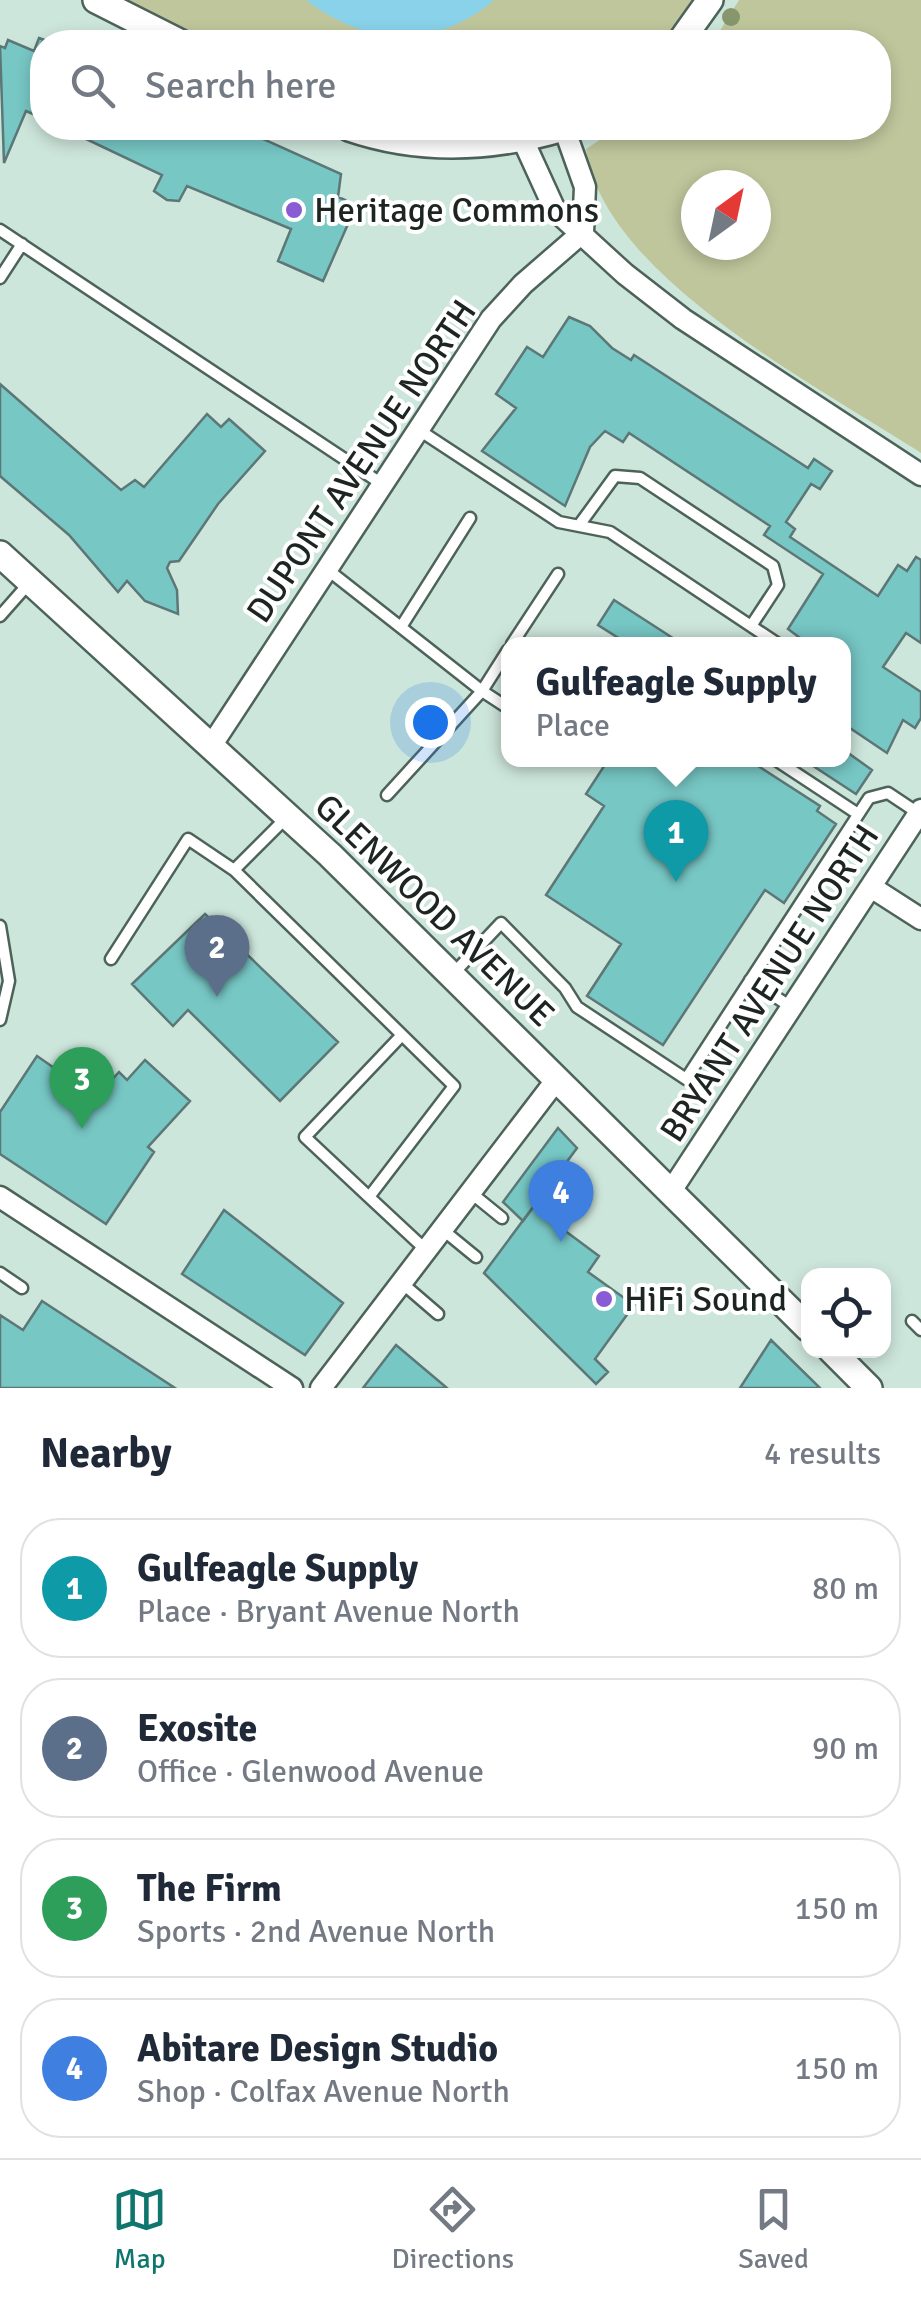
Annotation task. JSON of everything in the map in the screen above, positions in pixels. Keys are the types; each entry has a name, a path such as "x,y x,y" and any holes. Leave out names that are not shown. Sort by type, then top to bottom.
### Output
{"street":[{"path":"96,0 155,30"},
{"path":"689,30 710,0"},
{"path":"406,140 426,144 523,140 555,210 625,274 682,319 921,475"},
{"path":"568,140 585,187 583,232"},
{"name":"DUPONT AVENUE NORTH","path":"213,743 491,320 523,284 583,232"},
{"name":"GLENWOOD AVENUE","path":"0,554 289,815 801,1321"},
{"name":"BRYANT AVENUE NORTH","path":"671,1191 920,812"},
{"path":"872,887 921,919"},
{"path":"321,1388 557,1079"},
{"path":"0,1196 292,1388"},
{"path":"839,1358 869,1388"}],"lane":[{"path":"0,230 382,484"},
{"path":"0,278 22,244"},
{"path":"418,429 558,522 610,532 768,637"},
{"path":"580,524 608,481 622,474 640,478 774,566 778,584 751,626"},
{"path":"400,627 470,518"},
{"path":"327,569 501,703"},
{"path":"517,637 558,574"},
{"path":"0,616 30,581"},
{"path":"387,795 482,691 501,661"},
{"path":"787,767 858,814"},
{"path":"452,975 501,923 566,988 577,1007 686,1079 870,798 888,792 920,812"},
{"path":"234,870 289,815"},
{"path":"111,959 188,839 234,870 454,1086 369,1197"},
{"path":"0,926 9,981 0,1020"},
{"path":"750,980 793,1008"},
{"path":"402,1036 305,1137 426,1251"},
{"path":"470,1192 502,1218"},
{"path":"442,1230 476,1257"},
{"path":"0,1273 22,1288"},
{"path":"402,1283 438,1314"}],"green space":[{"path":"121,0 694,0 670,30 180,30"},
{"path":"739,0 921,0 921,453 722,324 673,284 631,241 601,196 586,149 600,140 891,140 891,30 720,30"}],"water":[{"path":"306,0 494,0 472,16 440,30 363,30 329,16"}],"building":[{"path":"8,40 30,49 30,113 26,111 4,163 0,46 5,48"},
{"name":"Heritage Commons","path":"88,140 266,140 341,174 338,197 345,200 336,220 348,224 323,281 278,261 291,229 187,186 179,201 167,200 154,191 162,175"},
{"path":"569,317 590,326 612,348 631,360 634,355 808,468 814,459 832,471 820,489 811,484 786,522 795,529 790,537 878,596 898,565 907,571 916,557 921,560 921,643 906,633 883,667 921,692 921,718 915,728 903,720 887,753 851,729 851,637 799,637 788,629 823,574 764,535 770,526 629,433 623,442 605,431 590,447 565,506 482,451 516,408 496,394 527,347 543,357"},
{"path":"0,384 121,490 135,480 144,487 207,414 221,427 229,419 265,451 218,504 179,561 170,562 167,568 177,590 178,614 145,601 127,581 118,592 69,535 0,476"},
{"path":"614,600 671,637 617,637 598,625"},
{"path":"851,755 872,770 856,794 815,767 851,767"},
{"path":"603,767 760,767 820,806 817,811 836,824 784,903 765,890 663,1045 587,996 621,944 546,895 604,806 586,794"},
{"path":"205,914 338,1042 280,1101 188,1010 173,1026 132,984"},
{"path":"37,1056 96,1097 119,1072 127,1080 145,1060 190,1101 148,1147 154,1152 106,1224 0,1154 0,1112"},
{"path":"558,1128 577,1148 523,1221 503,1202"},
{"path":"533,1207 599,1256 588,1272 634,1305 595,1359 608,1372 596,1384 484,1273"},
{"path":"224,1210 343,1303 305,1355 182,1274"},
{"path":"42,1301 175,1388 0,1388 0,1315 23,1330"},
{"path":"771,1340 820,1388 740,1388"},
{"path":"396,1345 447,1388 363,1388"}],"place":[{"name":"Heritage Commons","path":"294,210"},
{"name":"Gulfeagle Supply","path":"676,882"},
{"name":"Exosite","path":"217,997"},
{"name":"The Firm","path":"82,1129"},
{"name":"Abitare Design Studio","path":"561,1242"},
{"name":"HiFi Sound","path":"604,1299"}]}
